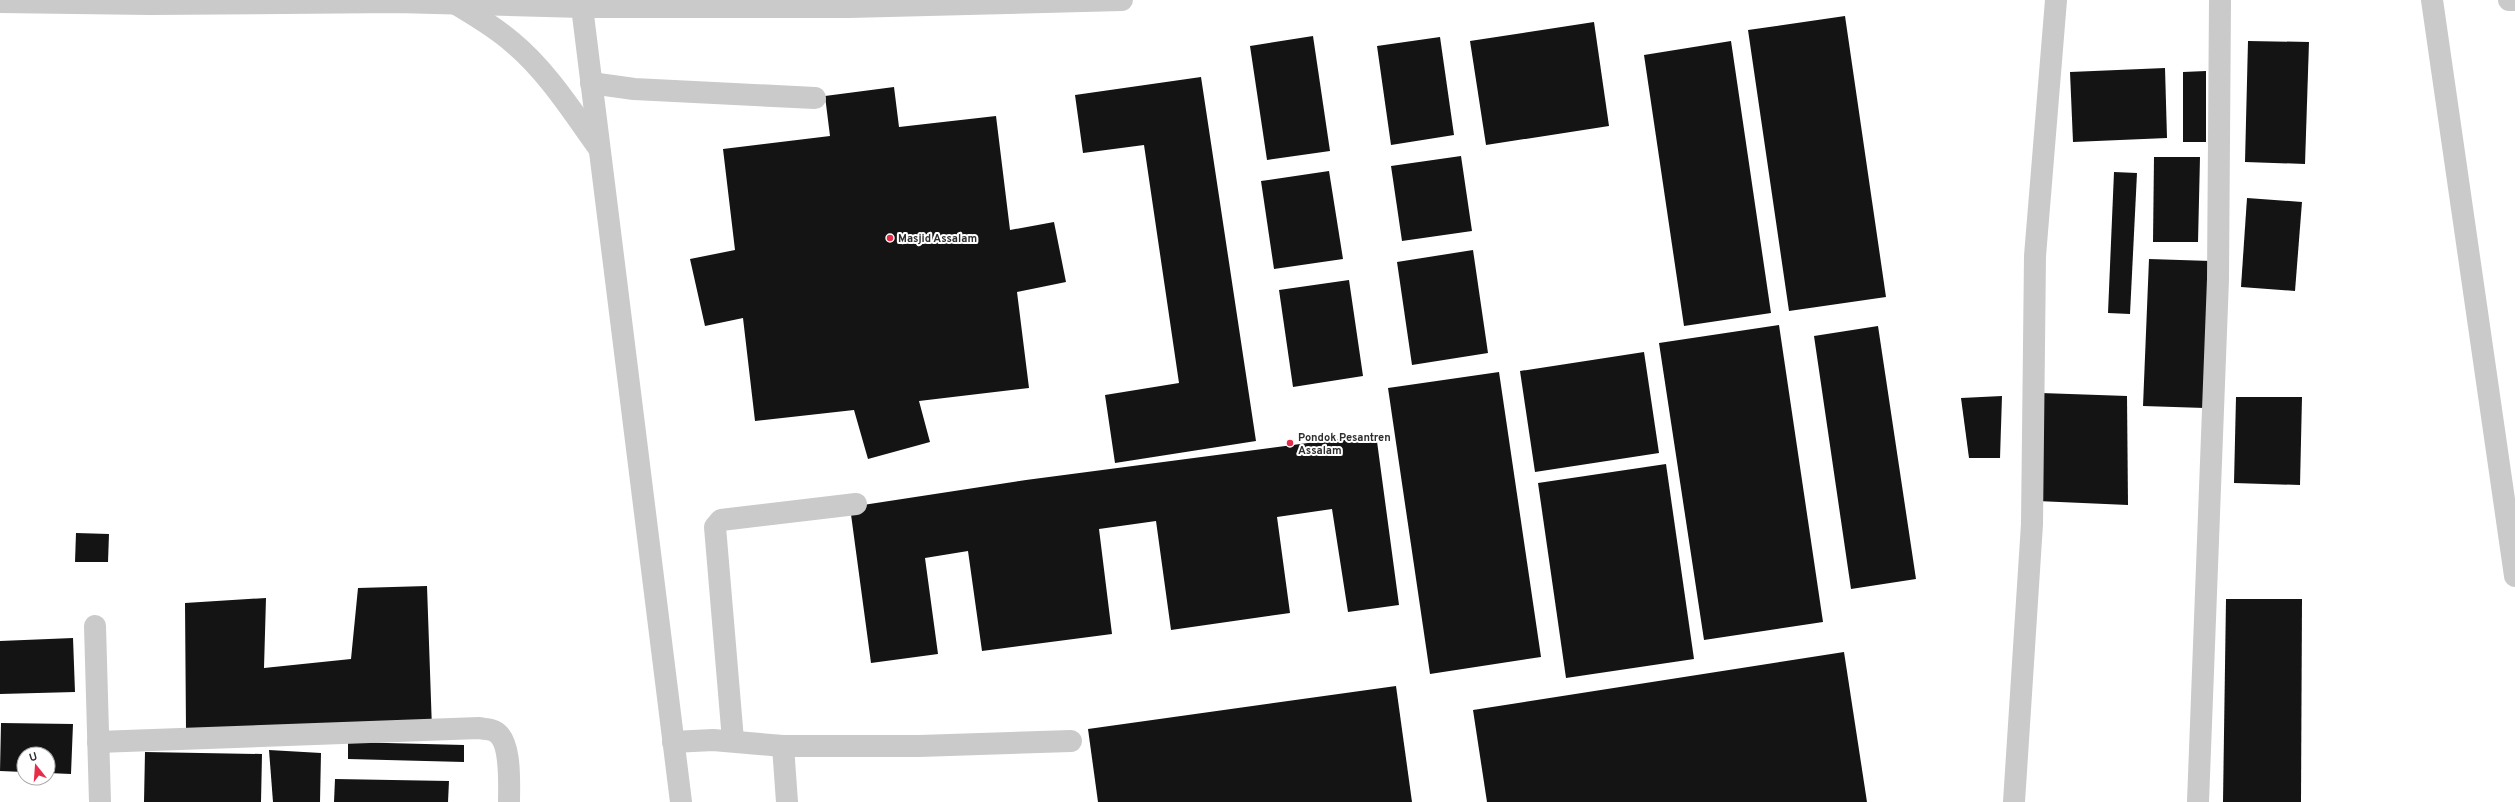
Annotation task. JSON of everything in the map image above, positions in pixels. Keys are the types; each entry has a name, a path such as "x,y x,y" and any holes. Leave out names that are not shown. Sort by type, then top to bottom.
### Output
{"street":[{"path":"0,2 397,1 582,7 619,4 849,4 1122,0"},
{"path":"2014,802 2032,524 2035,256 2056,0"},
{"path":"2198,802 2218,279 2220,0"},
{"path":"2432,0 2515,576"},
{"path":"2509,0 2515,0"},
{"path":"455,3 488,23 514,43 552,83 599,148"},
{"path":"582,7 681,802"},
{"path":"591,83 634,89 815,98"},
{"path":"733,740 715,527 721,520 856,504"},
{"path":"95,626 100,802"},
{"path":"98,742 479,728 495,731 503,739 507,750 509,802"},
{"path":"673,742 733,740 783,746 919,746 1072,741"},
{"path":"783,746 787,802"}],"building":[{"path":"1845,16 1886,297 1789,311 1748,30"},
{"path":"1594,22 1609,126 1486,145 1470,41"},
{"path":"1313,36 1330,151 1267,160 1250,46"},
{"path":"1440,37 1454,135 1391,145 1377,46"},
{"path":"1731,41 1771,313 1684,326 1644,55"},
{"path":"2248,41 2309,42 2305,164 2245,162"},
{"path":"2165,68 2167,138 2073,142 2070,72"},
{"path":"2206,71 2206,142 2183,142 2183,72"},
{"path":"1201,77 1256,441 1115,463 1105,395 1179,383 1144,145 1083,153 1075,95"},
{"path":"894,87 899,127 996,116 1010,230 1054,222 1066,282 1017,292 1029,388 919,401 930,442 868,459 854,410 755,421 743,318 705,326 690,259 735,250 723,149 830,136 825,96"},
{"path":"1461,156 1472,231 1402,241 1391,166"},
{"path":"2154,157 2200,157 2198,242 2153,242"},
{"path":"1329,171 1343,259 1274,269 1261,181"},
{"path":"2114,172 2137,173 2130,314 2108,313"},
{"path":"2247,198 2302,202 2295,291 2241,287"},
{"path":"1473,250 1488,353 1412,365 1397,262"},
{"path":"2149,259 2211,261 2205,408 2143,406"},
{"path":"1349,280 1363,376 1293,387 1279,290"},
{"path":"1779,325 1823,622 1704,640 1659,343"},
{"path":"1878,326 1916,579 1851,589 1814,336"},
{"path":"1644,352 1659,453 1535,472 1520,371"},
{"path":"1499,372 1541,657 1430,674 1388,388"},
{"path":"2041,393 2127,396 2128,505 2037,501"},
{"path":"2002,396 2000,458 1969,458 1961,398"},
{"path":"2236,397 2302,397 2300,485 2234,483"},
{"path":"1376,434 1399,605 1348,612 1332,509 1277,517 1290,613 1171,630 1156,521 1099,529 1112,634 982,651 968,551 925,558 938,654 871,663 850,507 1026,480"},
{"path":"1666,464 1694,659 1566,678 1538,483"},
{"path":"76,533 109,534 108,562 75,562"},
{"path":"427,586 432,729 186,730 185,603 266,598 264,668 351,659 358,588"},
{"path":"2226,599 2302,599 2301,802 2223,802"},
{"path":"73,638 75,692 0,694 0,641"},
{"path":"1844,652 1867,802 1487,802 1473,710"},
{"path":"1396,686 1412,802 1098,802 1088,729"},
{"path":"1,723 73,724 71,774 56,773 56,746 16,746 16,772 0,771"},
{"path":"348,742 464,745 464,762 348,759"},
{"path":"269,750 321,753 320,802 273,802"},
{"path":"145,752 262,754 261,802 144,802"},
{"path":"335,779 449,781 448,802 334,802"}],"place":[{"name":"Masjid Assalam","path":"890,238"},
{"name":"Pondok Pesantren Assalam","path":"1290,443"}]}
